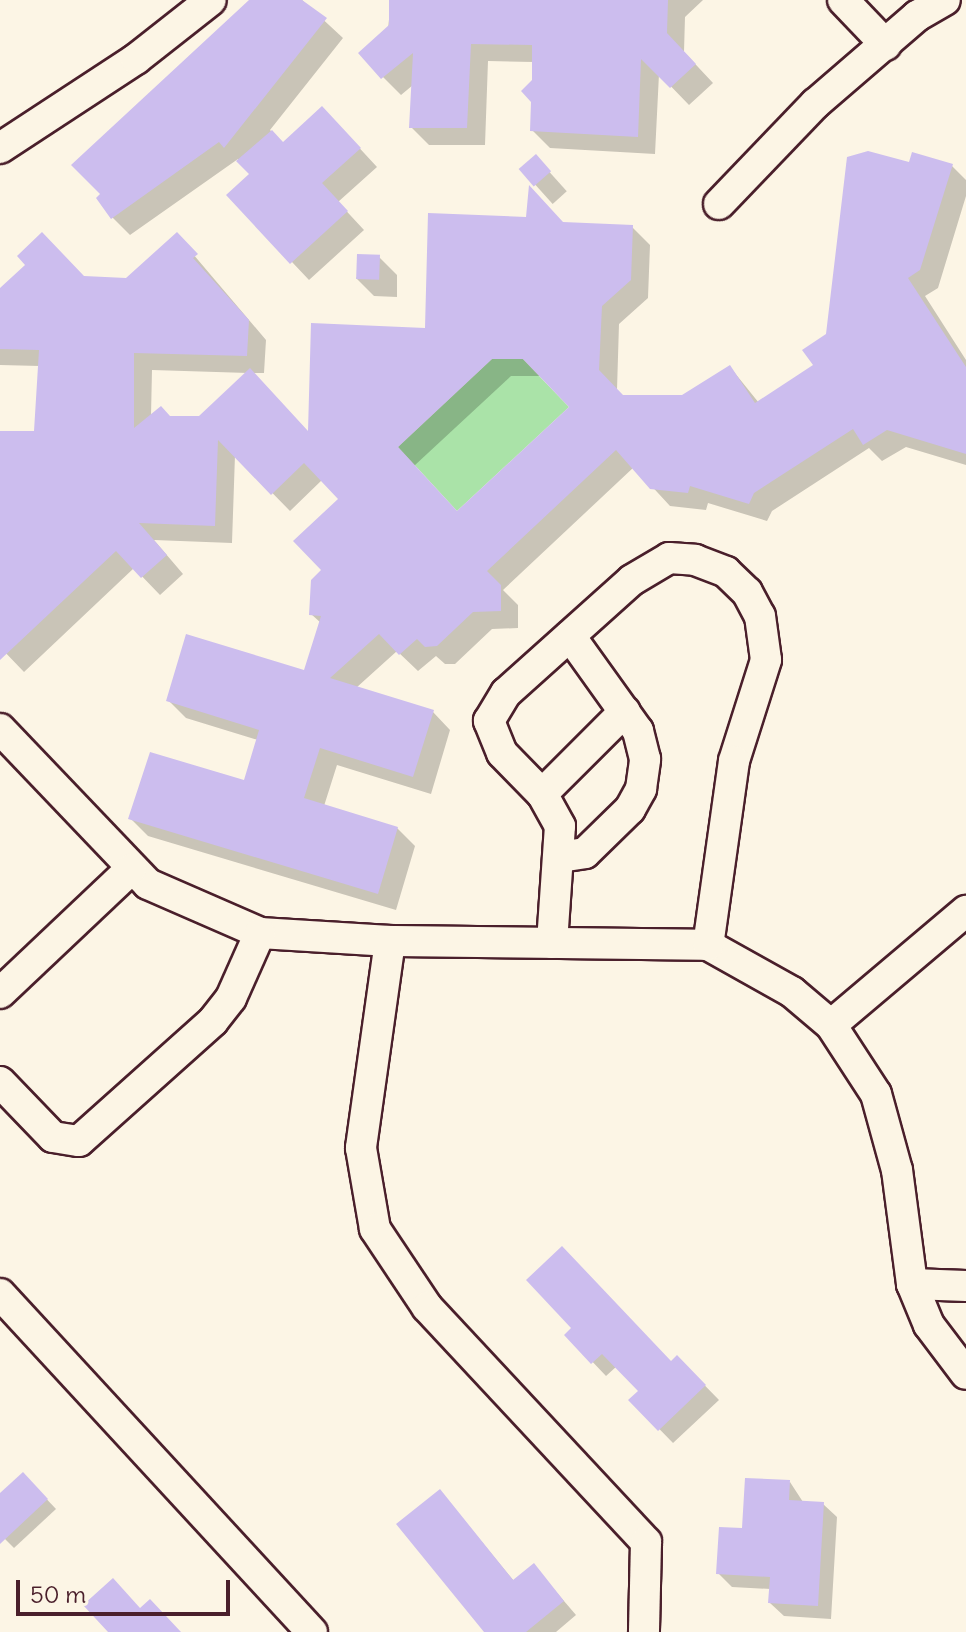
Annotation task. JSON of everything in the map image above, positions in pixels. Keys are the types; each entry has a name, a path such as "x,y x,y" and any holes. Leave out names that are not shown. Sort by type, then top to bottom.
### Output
{"street":[{"path":"0,148 136,59 211,0"},
{"path":"843,0 886,45"},
{"path":"719,204 815,104 935,2"},
{"path":"552,943 560,826 542,794 502,753 489,721 506,693 632,580 669,558 695,560 726,572 747,592 760,616 766,660 734,761 708,945"},
{"path":"560,857 585,853 630,809 641,789 645,759 638,731 570,636"},
{"path":"542,794 625,711"},
{"path":"0,729 131,869 164,894 260,933 390,941 708,945 769,977 831,1025 864,1070 885,1118 912,1284 929,1325 966,1374"},
{"path":"0,993 131,869"},
{"path":"831,1025 966,911"},
{"path":"0,1082 53,1137 79,1141 213,1021 231,998 260,933"},
{"path":"390,941 361,1148 375,1229 427,1307 646,1542 644,1632"},
{"path":"912,1284 966,1286"},
{"path":"0,1294 307,1630"}],"green space":[{"path":"517,353 569,407 457,511 398,447 492,359"}],"building":[{"path":"249,0 302,0 327,18 224,148 219,142 111,219 96,198 100,194 71,165"},
{"path":"389,0 668,0 667,33 696,64 670,88 641,59 638,137 530,131 531,102 521,91 532,80 532,45 471,44 467,128 409,128 413,53 381,79 358,53 389,25"},
{"path":"322,106 361,148 322,183 348,211 290,264 226,195 249,174 236,161 272,130 283,142"},
{"path":"868,151 909,162 912,152 953,164 920,270 908,278 966,367 966,454 887,430 863,445 853,429 754,493 749,504 690,486 688,493 650,489 616,450 487,571 501,585 501,611 473,612 437,646 425,647 417,639 399,655 379,634 330,678 434,710 413,777 320,748 304,798 398,827 378,894 128,819 150,752 244,780 259,730 166,701 186,634 304,670 321,616 309,615 311,580 321,570 293,541 338,499 304,463 271,495 218,440 215,526 139,523 167,555 141,578 116,551 0,660 0,431 34,431 39,350 0,349 0,288 25,265 17,256 42,232 84,276 126,278 177,232 198,254 193,258 249,320 247,356 134,353 134,428 161,406 170,416 199,416 250,368 308,431 311,323 425,328 428,213 526,217 529,185 563,222 633,225 631,280 602,306 599,370 623,395 682,395 730,365 755,403 813,365 802,350 826,334 847,157","holes":["492,359 523,359 569,407 457,511 398,447"]},
{"path":"536,154 551,171 534,186 519,169"},
{"path":"357,254 380,255 379,280 356,279"},
{"path":"562,1246 671,1361 677,1355 706,1385 658,1431 628,1400 638,1391 602,1354 591,1364 564,1335 571,1328 526,1280"},
{"path":"23,1472 48,1499 0,1544 0,1493"},
{"path":"745,1478 790,1480 789,1500 824,1502 818,1606 768,1603 770,1577 716,1574 719,1527 742,1528"},
{"path":"440,1489 513,1580 534,1563 564,1601 526,1632 484,1632 396,1524"},
{"path":"113,1578 140,1608 150,1599 181,1632 108,1632 83,1605"}]}
